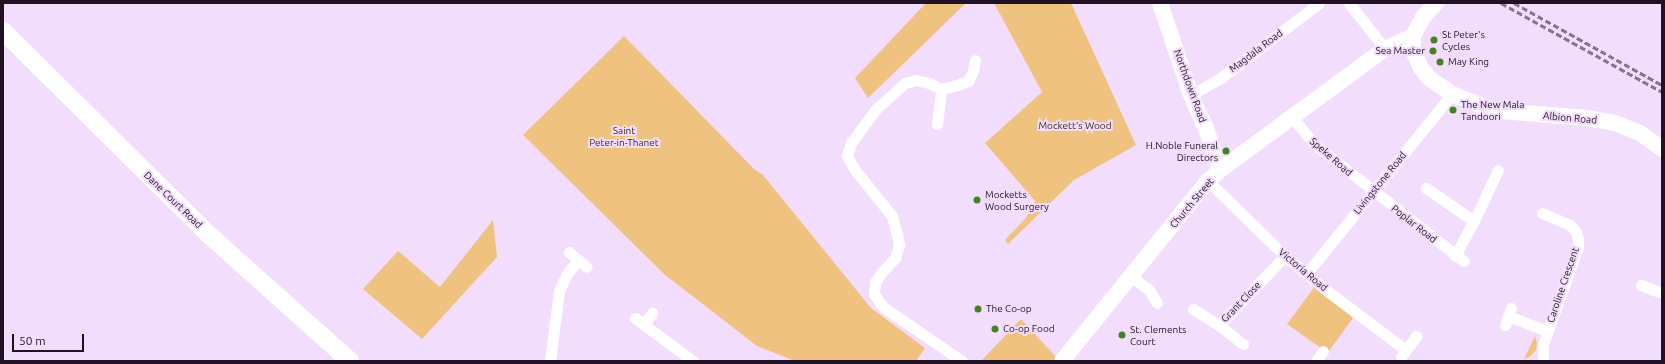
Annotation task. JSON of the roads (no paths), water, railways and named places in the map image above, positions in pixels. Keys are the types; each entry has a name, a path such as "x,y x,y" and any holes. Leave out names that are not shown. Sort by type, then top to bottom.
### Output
{"main road":[{"name":"Dane Court Road","path":"3,31 208,234 350,361"}],"street":[{"name":"Northdown Road","path":"1160,3 1191,95 1206,128 1220,170"},
{"name":"Magdala Road","path":"1191,95 1222,77 1319,3"},
{"path":"1349,3 1388,49"},
{"path":"1413,43 1424,17 1436,3"},
{"name":"Church Street","path":"1062,361 1208,181 1220,170 1245,150 1293,118 1388,49 1413,43"},
{"name":"Albion Road","path":"1413,43 1416,61 1429,78 1452,94 1484,107 1500,111 1587,118 1615,123 1640,133 1662,150"},
{"path":"962,361 883,307 874,294 875,282 895,258 899,245 892,216 855,170 847,156 851,143 876,109 905,83 916,80 929,83 941,89 968,81 973,71 975,60"},
{"path":"937,124 941,89"},
{"name":"Livingstone Road","path":"1307,273 1452,94"},
{"name":"Speke Road","path":"1293,118 1314,144 1372,191"},
{"name":"Poplar Road","path":"1372,191 1459,259 1474,221 1498,170"},
{"name":"Victoria Road","path":"1208,181 1284,256 1307,273 1404,353 1416,336"},
{"path":"1426,188 1474,221"},
{"name":"Caroline Crescent","path":"1542,213 1570,225 1576,232 1578,239 1578,247 1547,331 1543,345 1543,361"},
{"path":"569,252 587,267"},
{"name":"Grant Close","path":"1243,344 1219,325 1284,256"},
{"path":"550,361 559,290 566,275 578,260"},
{"path":"1130,276 1149,290 1157,303"},
{"path":"1649,285 1662,293"},
{"path":"1193,309 1219,325"},
{"path":"644,324 652,313"},
{"name":"Caroline Crescent","path":"1508,316 1547,331"},
{"path":"635,318 693,361"},
{"path":"1316,361 1323,351"},
{"path":"1543,361 1554,361"}],"railway":[{"path":"1501,3 1662,92"},
{"path":"1514,3 1662,85"}],"place":[{"name":"St Peter's Cycles","path":"1434,40"},
{"name":"Sea Master","path":"1433,51"},
{"name":"May King","path":"1440,62"},
{"name":"The New Mala Tandoori","path":"1453,110"},
{"name":"H.Noble Funeral Directors","path":"1226,151"},
{"name":"Mocketts Wood Surgery","path":"977,200"},
{"name":"The Co-op","path":"978,309"},
{"name":"Co-op Food","path":"995,329"},
{"name":"St. Clements Court","path":"1122,335"}],"park label":[{"name":"Mockett's Wood","path":"1075,126"},
{"name":"Saint Peter-in-Thanet","path":"624,136"}]}
